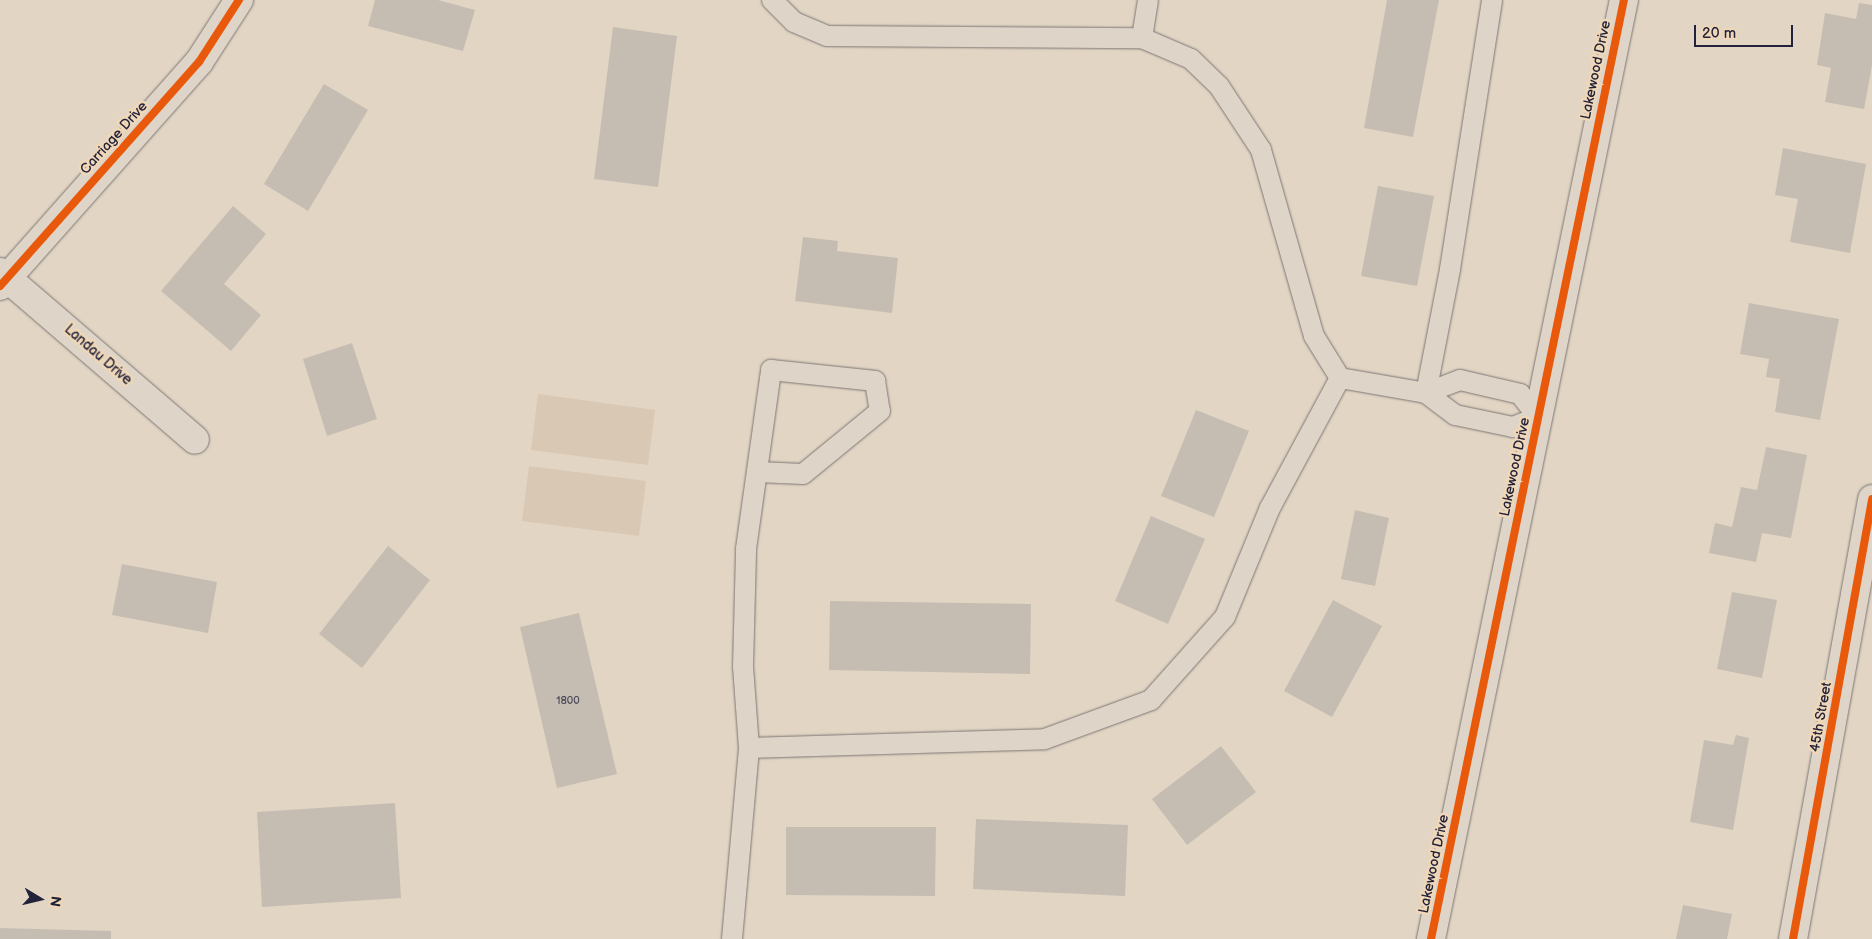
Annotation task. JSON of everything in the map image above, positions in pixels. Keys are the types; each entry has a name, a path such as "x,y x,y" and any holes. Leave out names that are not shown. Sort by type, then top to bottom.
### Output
{"street":[{"name":"Carriage Drive","path":"2,279 199,62 239,0"},
{"name":"Lakewood Drive","path":"1431,939 1624,0"},
{"name":"Landau Drive","path":"2,279 87,344 195,440"},
{"name":"45th Street","path":"1793,939 1872,498"}],"lane":[{"path":"772,0 794,22 827,36 1142,38 1191,59 1219,86 1261,150 1314,336 1340,378 1426,393 1455,415 1513,426 1538,417 1520,394 1460,380 1426,393"},
{"path":"1142,38 1148,0"},
{"path":"1426,393 1450,269 1492,0"},
{"path":"732,939 749,748 742,667 746,550 771,370 875,381 880,411 803,474 757,472"},
{"path":"749,748 1044,740 1151,700 1225,617 1270,508 1340,378"}],"shaded area":[{"path":"538,394 655,410 648,465 531,450"},
{"path":"529,466 646,481 639,536 522,521"}],"building":[{"path":"375,0 438,0 475,10 463,51 368,26"},
{"path":"1387,0 1439,0 1413,137 1364,128"},
{"path":"1859,3 1872,5 1872,65 1864,109 1825,102 1831,68 1817,65 1825,13 1856,19"},
{"path":"613,27 677,36 658,187 594,179"},
{"path":"324,84 368,110 308,211 264,184"},
{"path":"1783,148 1866,164 1850,253 1790,242 1798,199 1775,195"},
{"path":"1378,186 1434,196 1417,286 1361,276"},
{"path":"233,206 266,234 224,284 261,315 231,351 161,291"},
{"path":"803,237 838,241 837,251 898,258 892,313 795,301"},
{"path":"1749,303 1839,319 1820,420 1775,412 1780,379 1766,377 1769,359 1740,354"},
{"path":"352,343 377,419 327,436 303,359"},
{"path":"1196,410 1249,431 1214,517 1161,496"},
{"path":"1766,447 1807,455 1791,538 1762,533 1756,562 1709,553 1715,523 1732,527 1741,487 1757,490"},
{"path":"1355,510 1389,518 1375,586 1341,579"},
{"path":"1151,516 1205,539 1168,624 1115,601"},
{"path":"388,546 430,580 362,668 319,634"},
{"path":"122,564 217,582 208,633 112,615"},
{"path":"1732,592 1777,600 1762,678 1717,669"},
{"path":"1333,600 1382,626 1332,717 1284,691"},
{"path":"830,601 1031,604 1030,674 829,670"},
{"path":"579,613 617,774 557,788 520,627"},
{"path":"1736,735 1749,738 1733,830 1690,822 1704,740 1733,745"},
{"path":"1221,746 1256,792 1187,845 1152,799"},
{"path":"395,803 401,898 262,907 257,812"},
{"path":"976,819 1128,825 1125,896 973,889"},
{"path":"786,827 936,827 935,896 786,895"},
{"path":"1683,905 1732,914 1727,939 1676,939"},
{"path":"0,928 111,931 111,939 0,939"}],"cycle path":[{"path":"0,286 199,62 239,0"},
{"path":"1431,939 1624,0"},
{"path":"1793,939 1872,499"}]}
